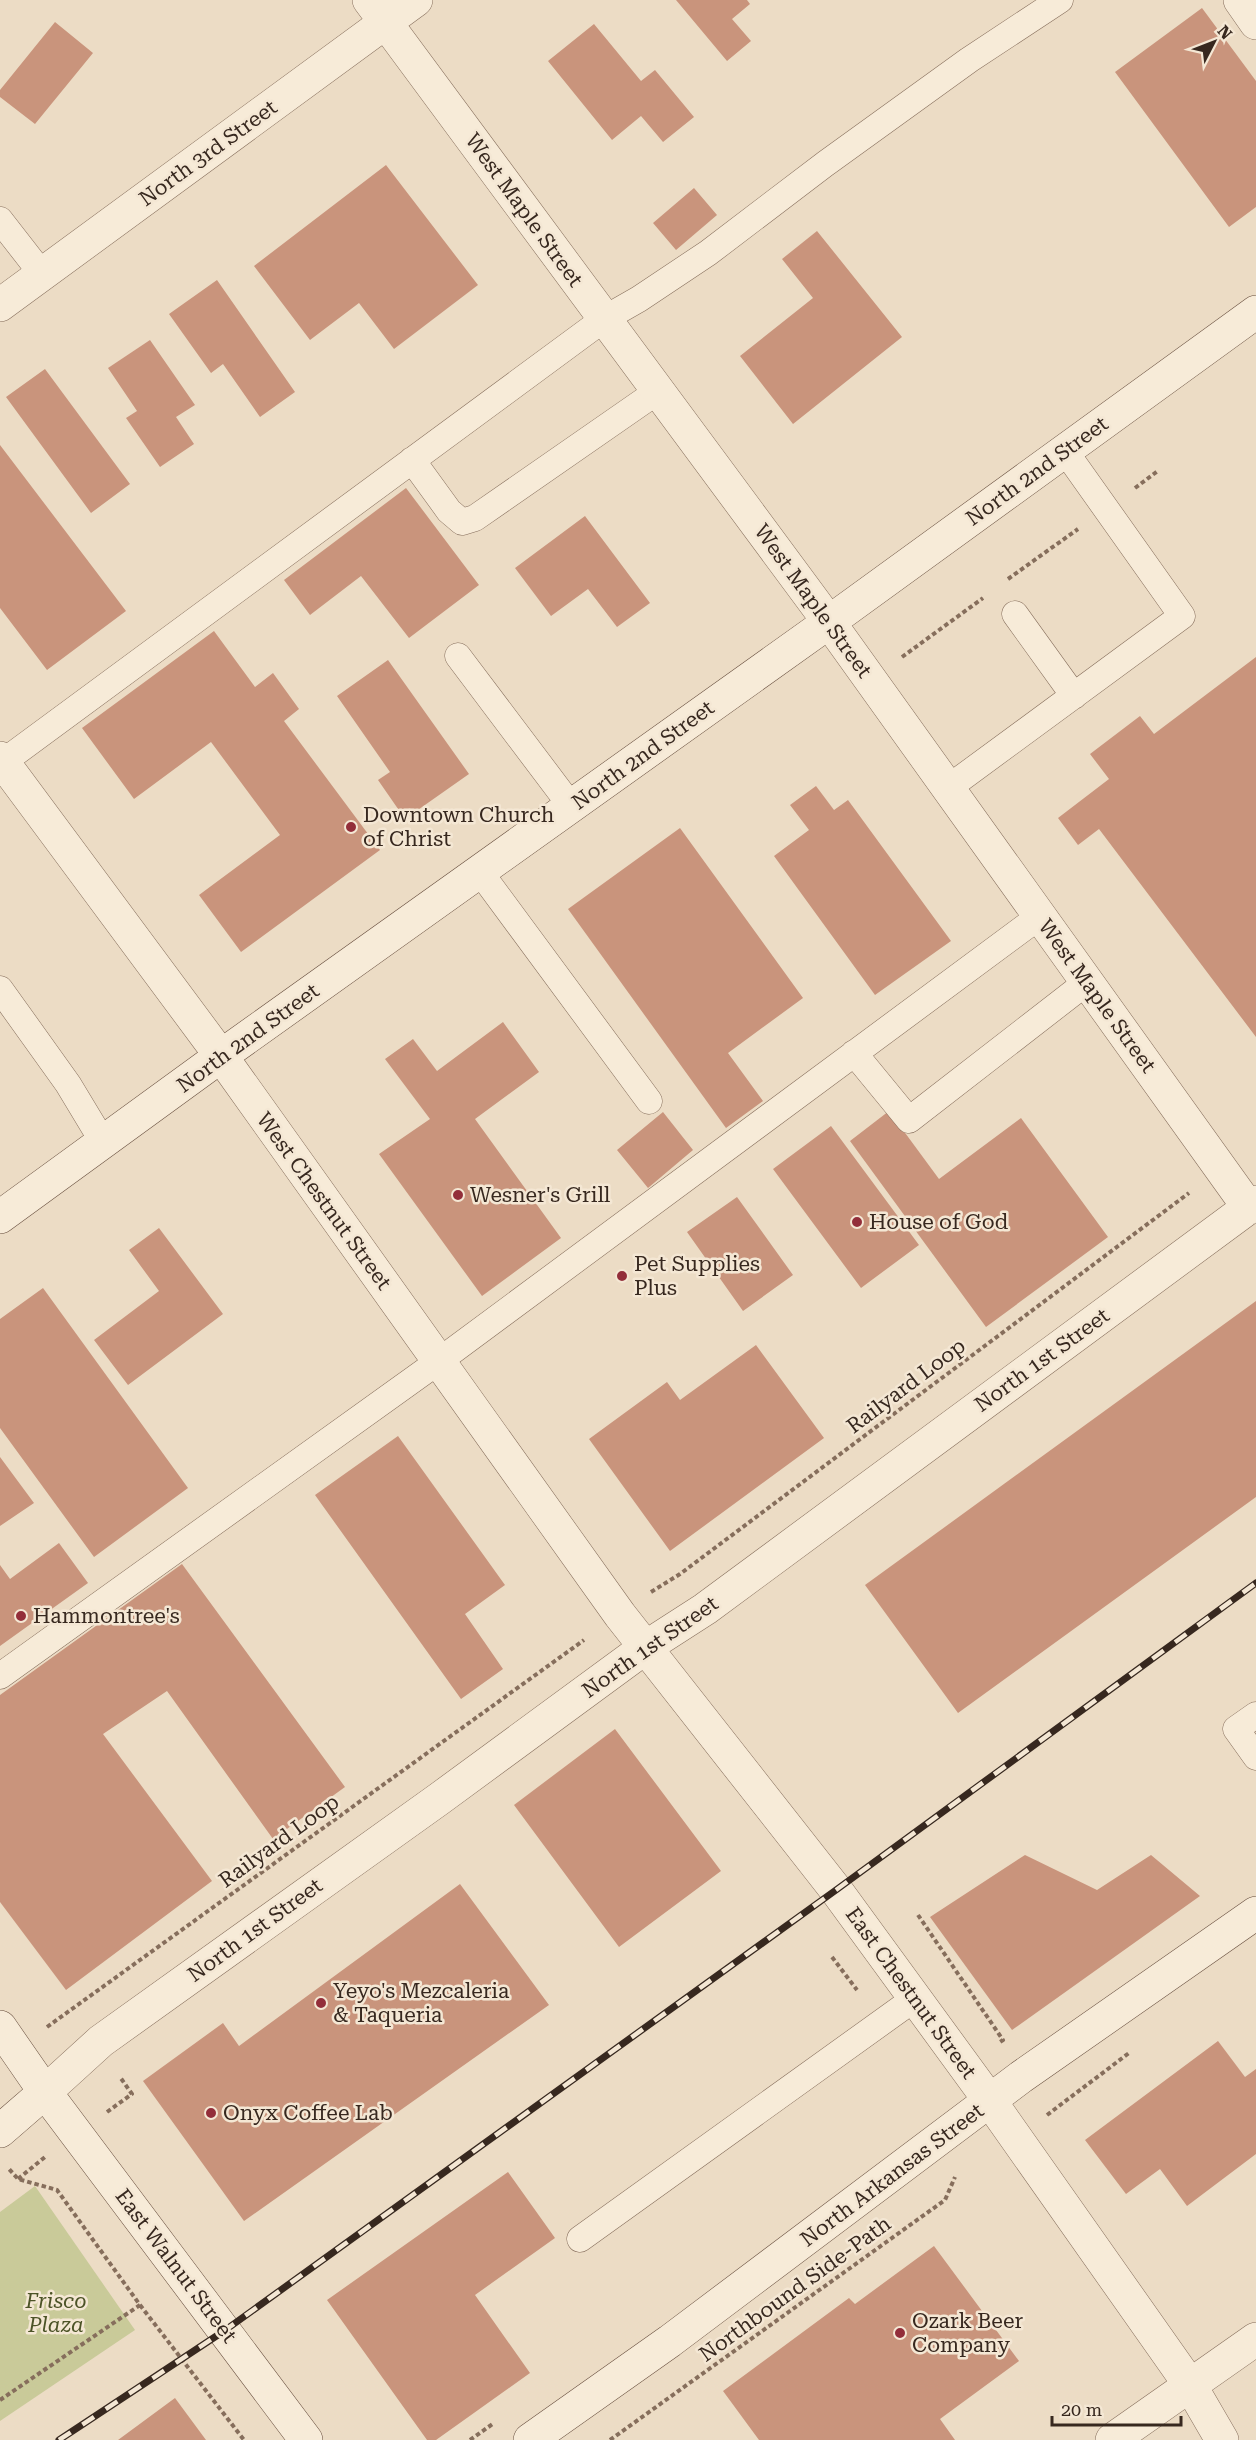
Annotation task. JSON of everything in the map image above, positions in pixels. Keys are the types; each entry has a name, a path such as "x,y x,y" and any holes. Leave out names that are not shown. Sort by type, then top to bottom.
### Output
{"street":[{"name":"North 3rd Street","path":"0,305 378,11 416,0"},
{"path":"1240,0 1256,23"},
{"name":"West Maple Street","path":"378,11 829,622 1087,982 1252,1205"},
{"name":"North 2nd Street","path":"3,1208 103,1142 829,622 1256,312"},
{"name":"West Chestnut Street","path":"4,770 221,1056 620,1615 646,1647"},
{"name":"North 1st Street","path":"0,2131 101,2041 439,1799 646,1647 705,1609 1252,1205"},
{"name":"East Chestnut Street","path":"646,1647 836,1890 990,2101 1190,2385 1222,2440"},
{"name":"North Arkansas Street","path":"530,2440 670,2341 990,2101 1256,1913"},
{"name":"East Walnut Street","path":"8,2039 45,2092 306,2440"},
{"path":"1112,2440 1256,2340"}],"lane":[{"path":"4,770 412,460 604,319 708,254 835,157 960,67 1060,0"},
{"path":"0,220 42,274"},
{"path":"412,460 449,511 462,522 475,518 658,391"},
{"path":"948,788 1182,616 1065,451"},
{"path":"1015,614 1074,696"},
{"path":"459,656 571,806"},
{"path":"480,872 648,1101"},
{"path":"0,1676 439,1360 1040,916"},
{"path":"854,1053 909,1120 1087,982"},
{"path":"0,989 68,1084 103,1142"},
{"path":"1256,1715 1236,1729 1256,1757"},
{"path":"580,2239 915,1999"}],"path":[{"path":"1000,586 1159,471"},
{"path":"896,661 990,593"},
{"name":"Railyard Loop","path":"659,1586 680,1574 1169,1209"},
{"name":"Railyard Loop","path":"8,2039 577,1646"},
{"path":"918,1916 1003,2040 996,2045"},
{"path":"1040,2120 1133,2050"},
{"name":"Northbound Side-Path","path":"610,2440 945,2200 958,2169"},
{"path":"18,2179 57,2190 140,2306 243,2440"},
{"path":"0,2400 140,2306"}],"green space":[{"name":"Frisco Plaza","path":"35,2186 135,2330 0,2421 0,2212"}],"building":[{"path":"676,0 747,0 750,4 732,19 751,41 727,61"},
{"path":"1202,8 1256,81 1256,207 1229,227 1115,72"},
{"path":"55,22 93,53 35,124 0,97 0,90"},
{"path":"594,24 641,81 655,70 694,117 663,142 641,116 612,140 548,61"},
{"path":"386,165 478,285 394,349 359,303 310,340 254,266"},
{"path":"694,188 717,215 676,250 653,223"},
{"path":"817,231 902,337 793,424 740,356 813,298 782,259"},
{"path":"217,280 295,392 260,417 223,364 211,373 169,314"},
{"path":"150,340 195,405 176,417 194,444 160,467 126,418 137,411 108,368"},
{"path":"45,369 130,484 91,513 6,397"},
{"path":"0,445 126,611 47,670 0,608"},
{"path":"406,488 479,585 409,638 361,576 310,615 284,580"},
{"path":"585,516 650,603 617,627 588,589 551,616 515,568"},
{"path":"214,631 255,687 273,673 299,709 284,721 380,850 241,952 199,895 280,835 211,742 134,799 82,728"},
{"path":"1256,657 1256,1037 1099,829 1078,845 1058,818 1109,779 1090,754 1140,716 1154,734"},
{"path":"388,660 469,774 405,819 378,780 390,772 337,696"},
{"path":"816,786 834,810 848,800 951,941 875,995 774,856 809,830 790,805"},
{"path":"680,828 803,998 728,1053 763,1101 726,1128 568,909"},
{"path":"503,1022 539,1072 475,1119 561,1238 482,1296 379,1154 430,1119 385,1059 413,1039 437,1071"},
{"path":"889,1111 939,1179 1021,1118 1108,1237 986,1327 850,1141"},
{"path":"663,1112 693,1150 648,1188 617,1150"},
{"path":"831,1126 919,1245 861,1288 773,1169"},
{"path":"737,1197 793,1275 743,1311 687,1232"},
{"path":"159,1228 223,1314 128,1385 94,1340 159,1291 129,1250"},
{"path":"43,1288 188,1488 94,1557 0,1428 0,1319"},
{"path":"1256,1301 1256,1497 958,1713 865,1585"},
{"path":"756,1345 824,1438 670,1551 589,1439 667,1382 680,1400"},
{"path":"398,1436 505,1585 465,1614 503,1669 461,1699 315,1495"},
{"path":"0,1457 34,1503 0,1526"},
{"name":"Hammontree's","path":"59,1543 88,1583 0,1646 0,1565 10,1579"},
{"path":"182,1564 345,1787 273,1839 167,1691 103,1734 212,1881 66,1990 0,1902 0,1695"},
{"path":"615,1729 721,1871 619,1947 514,1805"},
{"path":"1025,1855 1097,1890 1151,1855 1200,1896 1012,2030 930,1917"},
{"path":"460,1884 549,2005 244,2221 143,2081 223,2023 239,2046"},
{"path":"1218,2041 1245,2077 1256,2069 1256,2154 1187,2206 1160,2169 1126,2194 1085,2140"},
{"path":"508,2172 555,2238 475,2295 530,2373 436,2440 427,2440 327,2300"},
{"name":"Ozark Beer Company","path":"934,2246 1019,2361 940,2419 955,2440 759,2440 723,2391 849,2298 855,2304"},
{"path":"175,2398 206,2440 118,2440"}],"railway":[{"path":"59,2440 224,2331 836,1890 1256,1583"}],"place":[{"name":"Downtown Church of Christ","path":"351,827"},
{"name":"Wesner's Grill","path":"458,1195"},
{"name":"House of God","path":"857,1222"},
{"name":"Pet Supplies Plus","path":"622,1276"},
{"name":"Hammontree's","path":"21,1616"},
{"name":"Yeyo's Mezcaleria & Taqueria","path":"321,2003"},
{"name":"Onyx Coffee Lab","path":"211,2113"},
{"name":"Ozark Beer Company","path":"900,2333"}]}
